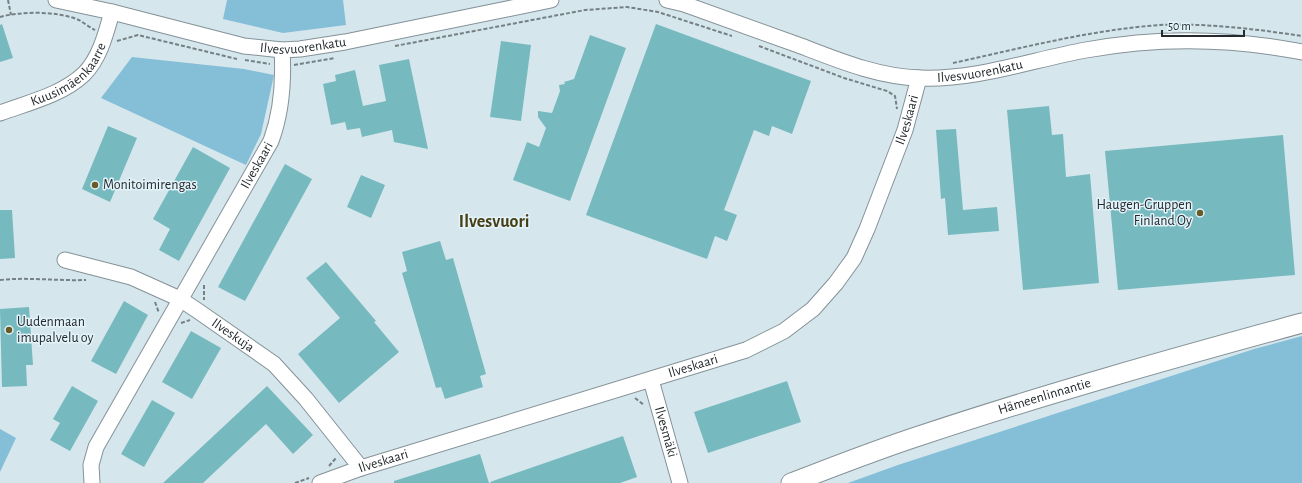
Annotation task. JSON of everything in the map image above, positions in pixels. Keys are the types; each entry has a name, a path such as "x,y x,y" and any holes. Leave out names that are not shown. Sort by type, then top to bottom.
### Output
{"main road":[{"name":"Hämeenlinnantie","path":"791,483 954,425 1089,383 1302,323"}],"street":[{"name":"Ilvesvuorenkatu","path":"56,0 112,12 244,46 282,50 300,49 344,42 551,0"},
{"name":"Ilvesvuorenkatu","path":"667,0 684,4 849,64 892,76 946,78 972,75 1087,50 1140,42 1193,41 1250,44 1302,52"},
{"name":"Kuusimäenkaarre","path":"0,113 65,88 84,73 94,61 105,35 112,12"},
{"name":"Ilveskaari","path":"92,483 91,465 96,447 271,141 280,114 291,67 282,50"},
{"name":"Ilveskaari","path":"318,477 361,468 651,380 746,350 784,331 813,309 836,283 854,258 906,130 919,78"},
{"name":"Ilveskuja","path":"65,260 131,276 180,299 274,364 306,399 361,468"},
{"name":"Ilvesmäki","path":"651,380 680,483"}],"path":[{"path":"8,0 10,15"},
{"path":"387,48 584,10 627,7 658,12 736,38"},
{"path":"0,17 37,13 69,17 79,20 87,26 118,41 138,35 233,58 291,67 341,57"},
{"path":"948,64 1094,33 1139,27 1182,25 1225,26 1302,36"},
{"path":"758,45 844,78 887,91 895,96 897,109 895,116"},
{"path":"0,280 24,278 64,281 88,280"},
{"path":"203,280 204,302"},
{"path":"151,297 155,301 159,312 169,319"},
{"path":"295,483 318,477 333,459 348,453"}],"shaded area":[{"path":"227,0 343,0 346,25 283,33 223,19"},
{"path":"132,57 244,69 274,75 261,134 246,165 101,98"},
{"path":"1302,336 1302,483 848,483 898,465 1254,349"},
{"path":"0,429 16,438 0,472"}],"building":[{"path":"2,24 13,58 0,62 0,25"},
{"path":"656,24 811,81 792,134 772,126 769,136 754,130 724,210 737,215 727,241 715,236 707,259 586,215"},
{"path":"590,35 626,48 570,201 513,180 527,142 539,147 546,128 538,117 538,111 552,113 560,91 559,85 565,84 564,82 574,79"},
{"path":"501,41 531,45 521,121 490,117"},
{"path":"409,59 428,149 394,142 392,130 362,137 360,128 347,130 345,122 331,125 323,84 336,81 335,75 355,70 363,106 386,101 379,65"},
{"path":"1049,106 1052,135 1063,134 1066,177 1090,174 1099,283 1023,290 1007,110"},
{"path":"108,126 137,138 110,202 82,189"},
{"path":"956,129 963,210 997,207 999,231 948,235 945,198 941,199 936,130"},
{"name":"Haugen-Gruppen Finland Oy","path":"1283,135 1295,275 1118,290 1105,151"},
{"path":"193,147 230,168 179,261 159,250 170,229 153,219"},
{"path":"285,164 312,179 245,301 218,287"},
{"path":"361,175 385,185 371,218 347,207"},
{"path":"0,210 12,210 15,258 0,259"},
{"path":"440,241 446,260 453,258 486,374 480,376 483,387 445,399 441,387 436,388 402,273 407,271 402,252"},
{"path":"326,262 376,321 374,322 399,352 339,403 298,354 340,318 306,278"},
{"path":"124,301 148,315 116,374 91,361"},
{"path":"29,307 33,365 26,365 27,386 2,387 0,309"},
{"path":"191,331 221,348 192,399 162,382"},
{"path":"787,381 801,422 708,453 694,412"},
{"path":"72,386 98,401 70,451 50,440 60,423 53,419"},
{"path":"267,386 313,435 293,454 266,424 203,483 163,483"},
{"path":"152,400 175,413 144,467 121,454"},
{"path":"623,436 637,477 620,483 490,482"},
{"path":"480,454 489,483 394,483 394,481"}],"place":[{"name":"Monitoimirengas","path":"95,185"},
{"name":"Haugen-Gruppen Finland Oy","path":"1200,213"},
{"name":"Uudenmaan imupalvelu oy","path":"9,330"}],"district":[{"name":"Ilvesvuori","path":"494,222"}]}
